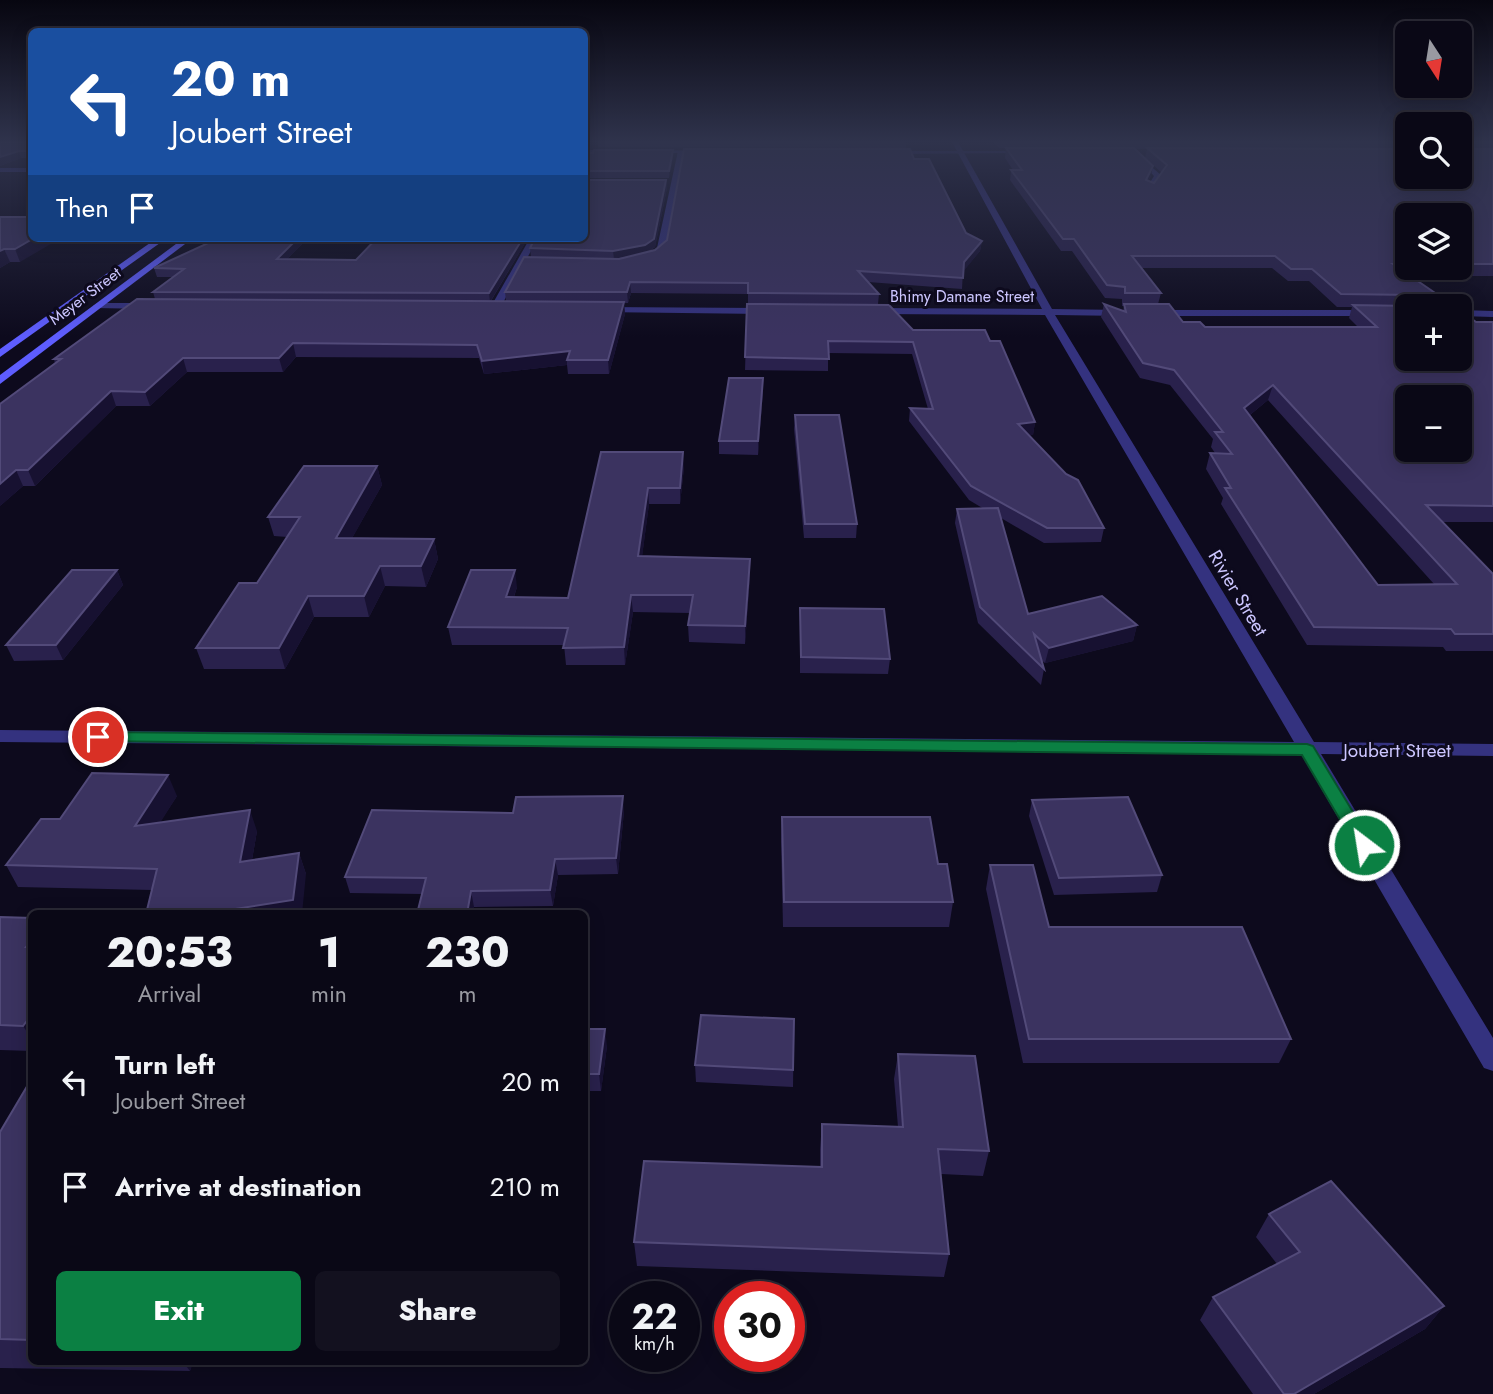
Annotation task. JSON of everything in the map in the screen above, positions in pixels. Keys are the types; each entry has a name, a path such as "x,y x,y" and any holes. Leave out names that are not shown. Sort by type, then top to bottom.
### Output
{"main road":[{"path":"0,354 157,242"},
{"name":"Meyer Street","path":"0,381 184,242"}],"street":[{"path":"635,261 648,259 661,249 669,207"},
{"name":"Rivier Street","path":"991,207 1048,312 1493,1060"},
{"path":"494,310 532,242"},
{"path":"520,262 534,262"},
{"path":"98,306 166,306"},
{"path":"481,310 508,310"},
{"path":"592,310 786,311"},
{"name":"Bhimy Damane Street","path":"855,311 1395,313"},
{"path":"1472,313 1493,314"},
{"name":"Joubert Street","path":"0,736 1493,750"}],"building":[{"path":"588,207 660,207 654,239 645,245 613,251 530,248 533,242 588,242"},
{"path":"673,207 953,207 966,233 982,241 964,262 963,278 858,271 879,294 748,293 748,283 630,282 627,292 505,292 524,257 619,259 655,250 667,240"},
{"path":"1039,207 1395,207 1395,280 1416,280 1437,294 1341,294 1312,269 1291,269 1275,256 1132,256 1161,293 1125,293 1125,287 1107,285 1074,239 1063,239"},
{"path":"1472,207 1493,207 1493,264 1472,264"},
{"path":"0,217 28,217 28,241 15,249 0,251"},
{"path":"210,242 294,242 277,259 356,260 373,242 521,242 489,293 153,292 184,269 154,268"},
{"path":"137,299 624,302 608,360 567,360 570,351 482,361 477,345 293,343 279,358 183,358 145,392 111,391 28,470 16,470 0,484 0,404 61,359 54,359"},
{"path":"747,304 889,305 913,330 985,330 990,341 1000,341 1035,422 1018,424 1066,474 1078,480 1104,528 1047,528 971,486 910,408 933,409 913,342 828,341 829,359 745,357"},
{"path":"1104,304 1126,312 1124,304 1169,304 1183,322 1200,322 1205,327 1377,327 1353,305 1395,306 1395,371 1472,371 1472,319 1476,322 1493,322 1493,506 1426,505 1493,574 1493,634 1455,634 1451,629 1314,627 1225,488 1231,488 1210,453 1232,454 1215,432 1223,432 1174,370 1143,363","holes":["1273,385 1457,584 1378,585 1244,408"]},
{"path":"729,378 763,378 758,441 719,441"},
{"path":"795,415 839,415 857,524 805,524"},
{"path":"601,452 683,452 680,488 648,488 638,556 750,559 745,626 688,625 693,595 631,595 624,647 563,648 568,628 448,627 471,570 515,570 506,597 568,598"},
{"path":"304,466 377,466 336,538 434,539 421,566 380,566 364,596 308,596 279,648 196,648 239,583 257,583 300,517 268,517"},
{"path":"998,508 1028,614 1102,596 1137,625 1049,648 1034,634 1044,669 980,607 957,509"},
{"path":"72,570 117,570 56,645 6,645"},
{"path":"800,608 884,609 890,659 801,657"},
{"path":"92,773 168,775 135,826 250,810 240,862 299,853 293,900 229,910 147,910 157,869 6,865 41,819 60,819"},
{"path":"623,796 616,858 555,859 550,890 471,891 468,910 418,910 426,878 345,877 372,810 513,813 516,797"},
{"path":"1128,797 1162,875 1059,878 1032,800"},
{"path":"782,817 930,817 938,864 947,864 953,902 784,902"},
{"path":"990,865 1033,865 1049,927 1242,927 1291,1039 1029,1039"},
{"path":"0,917 28,918 28,1019 23,1026 0,1025"},
{"path":"701,1015 794,1019 793,1070 695,1065"},
{"path":"588,1029 605,1029 599,1074 588,1074"},
{"path":"898,1054 975,1056 989,1151 938,1149 949,1254 634,1242 644,1161 822,1167 822,1124 903,1127"},
{"path":"28,1085 28,1340 0,1339 0,1132"},
{"path":"1331,1181 1444,1306 1294,1394 1284,1394 1213,1297 1300,1252 1269,1214"}],"route":[{"path":"98,737 1307,750 1364,845"}]}
